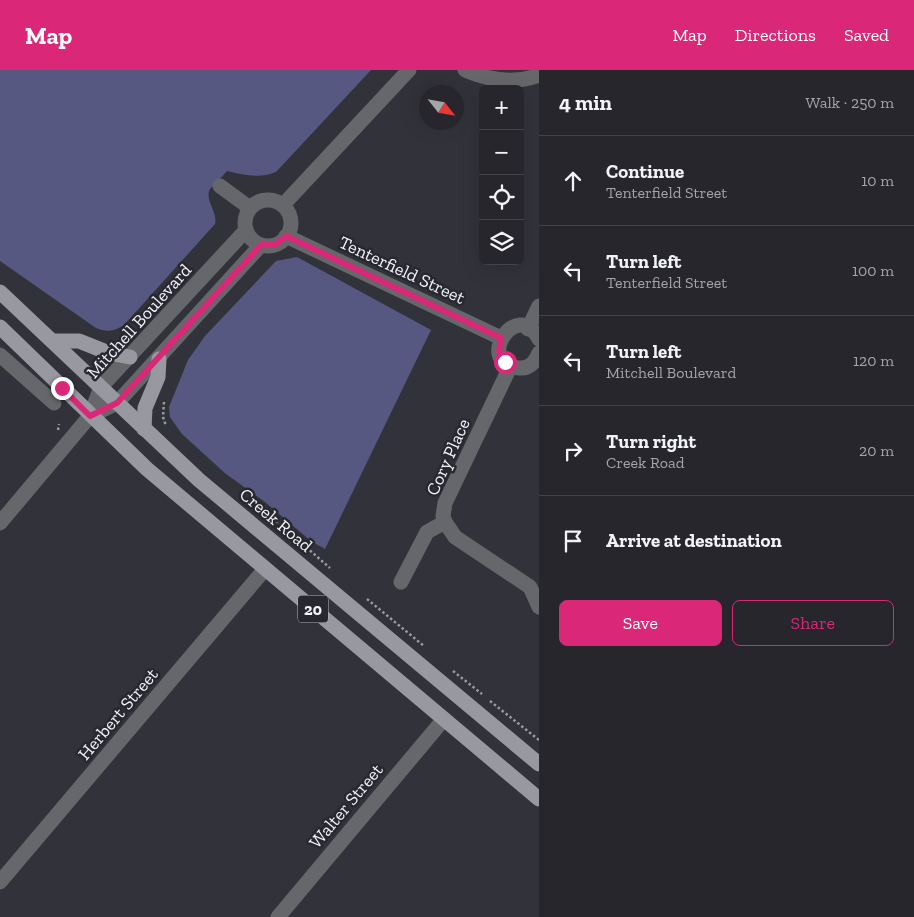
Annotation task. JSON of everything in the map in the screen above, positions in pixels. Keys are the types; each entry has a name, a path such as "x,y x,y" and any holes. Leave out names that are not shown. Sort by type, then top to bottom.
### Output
{"main road":[{"name":"Creek Road","path":"0,292 199,480 539,764"},
{"name":"20","path":"0,327 147,469 539,799"},
{"path":"53,341 79,341 102,351 130,357"},
{"path":"144,429 145,408 158,377 159,359"}],"street":[{"path":"282,205 409,70"},
{"path":"465,70 488,79 516,80 539,74"},
{"path":"220,186 250,208"},
{"path":"269,200 282,205 290,217 290,230 275,245 261,245 254,242 246,230 245,218 250,208 256,203 269,200"},
{"name":"Mitchell Boulevard","path":"90,416 100,387 130,357 246,230"},
{"name":"Tenterfield Street","path":"286,236 501,338"},
{"path":"0,523 90,416 117,403 261,245"},
{"path":"538,356 529,366 516,368 501,357 498,344 504,332 516,326 534,334 539,306"},
{"path":"0,355 54,403"},
{"name":"Cory Place","path":"401,582 427,532 445,522 443,516 445,503 511,365"},
{"path":"445,522 455,537 535,584 539,607"},
{"name":"Herbert Street","path":"0,882 265,569"},
{"name":"Walter Street","path":"278,917 444,719"}],"path":[{"path":"161,400 166,402 163,417 170,432"},
{"path":"244,497 267,513 332,570"},
{"path":"365,598 378,606 428,650"},
{"path":"447,666 539,740"}],"shaded area":[{"path":"0,70 371,70 276,172 258,176 227,171 210,189 209,193 215,215 215,224 124,325 107,331 96,328 0,261"},
{"path":"297,257 431,330 325,549 311,541 265,502 226,474 182,434 170,417 169,407 188,360 205,336 276,261"}],"route":[{"path":"62,388 90,416 117,403 261,245 275,245 286,236 501,338 498,344 499,351 505,362"}]}
